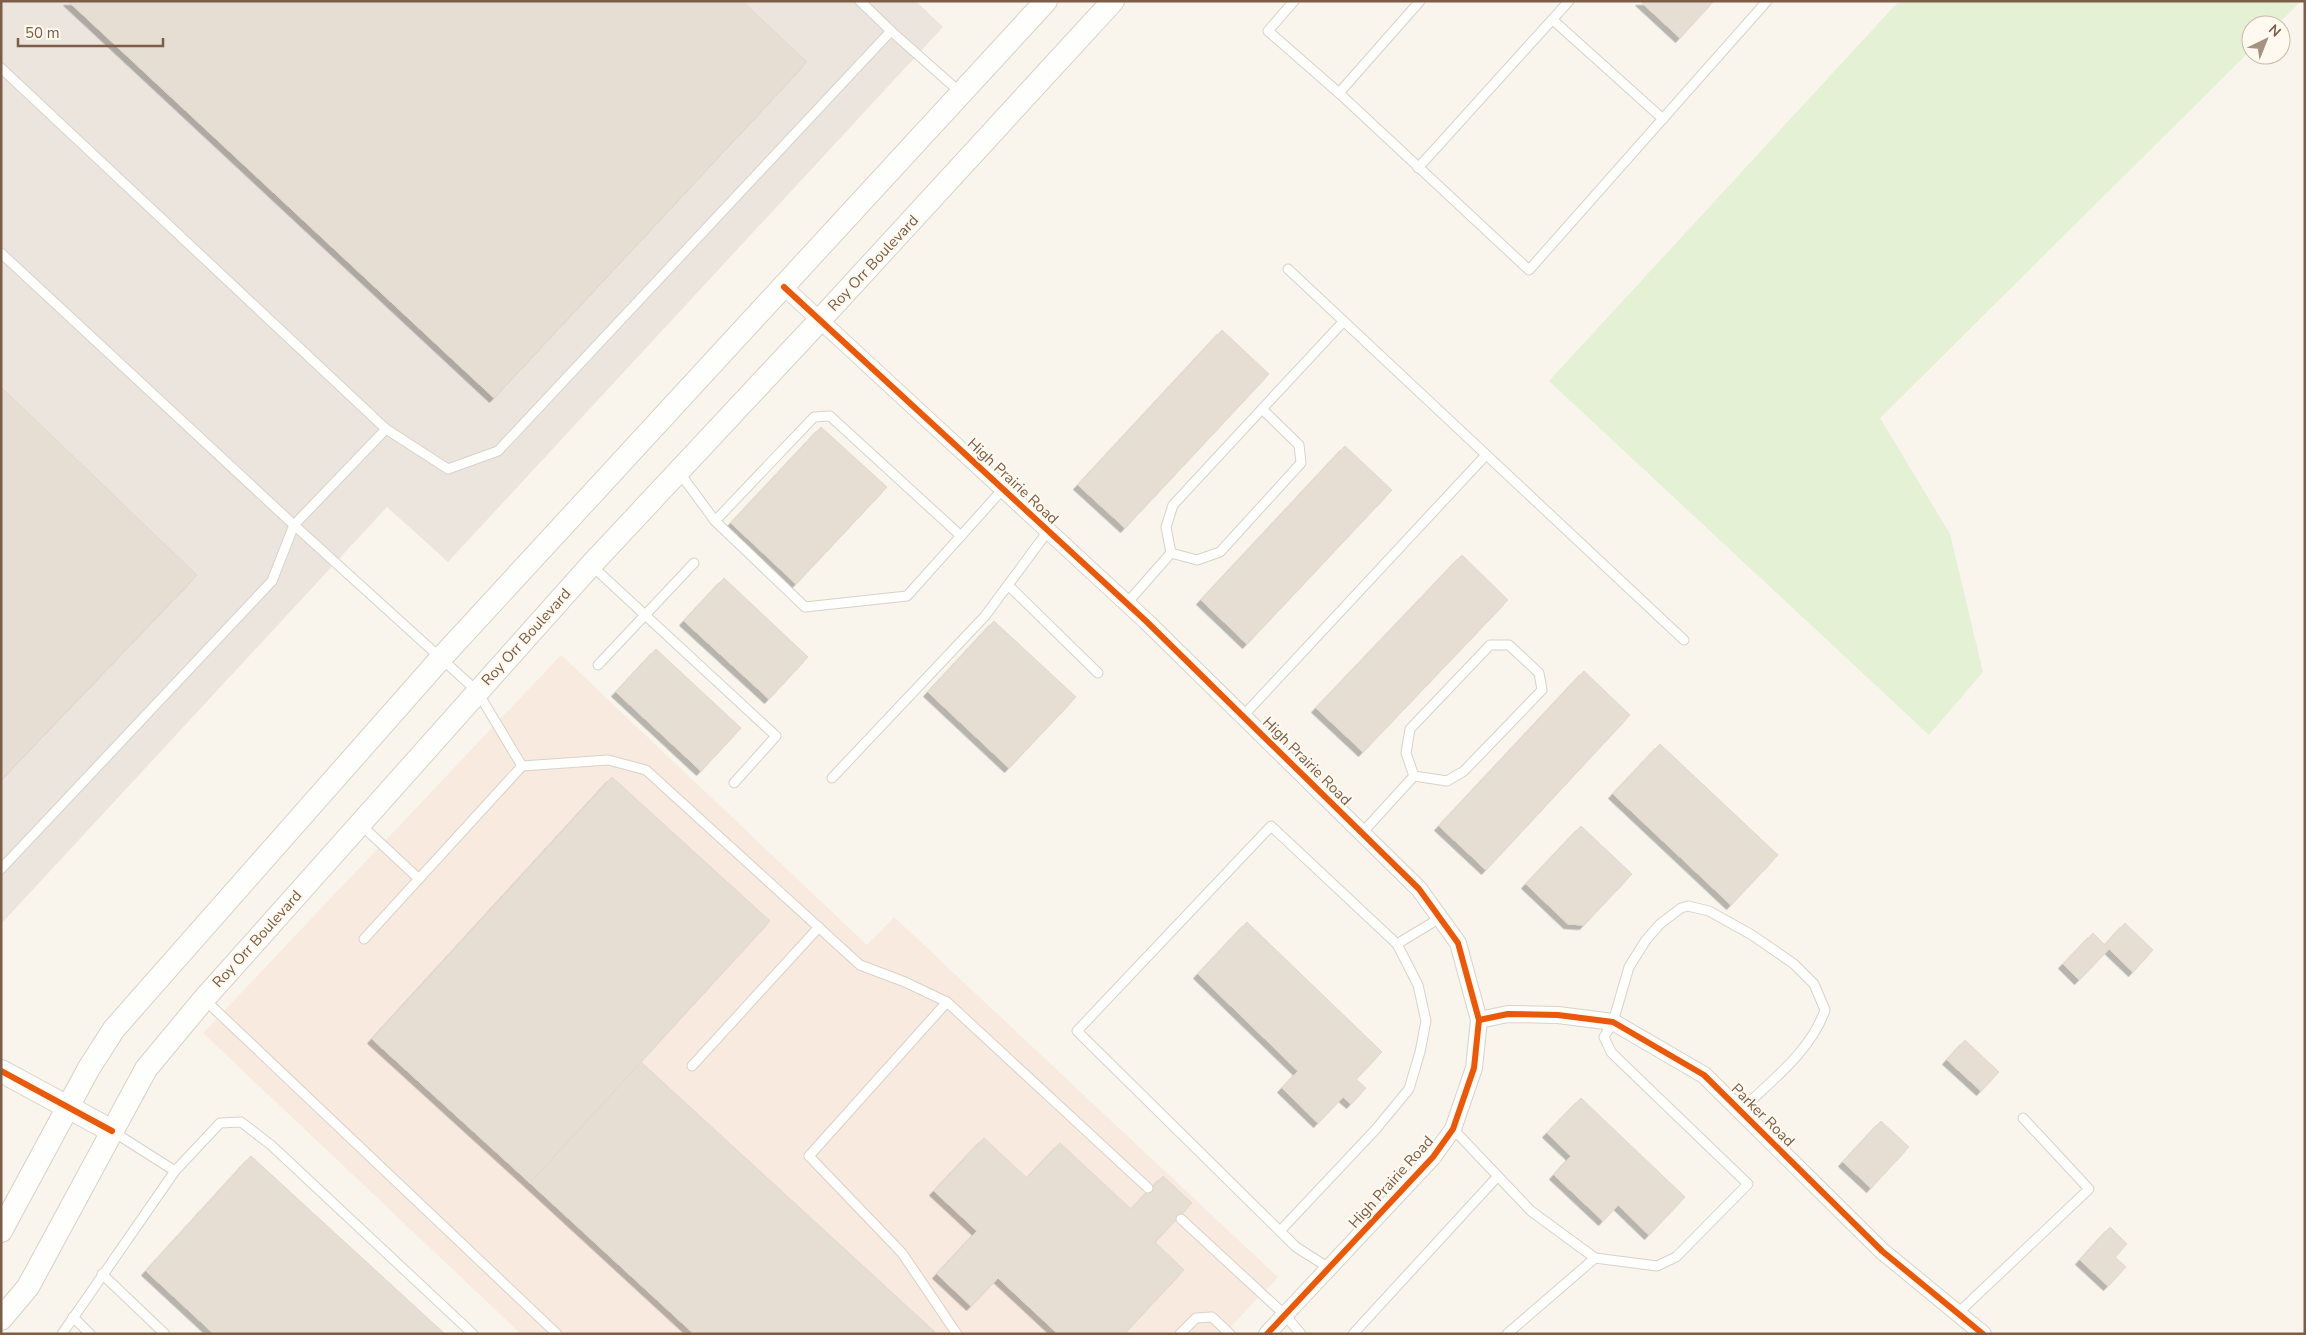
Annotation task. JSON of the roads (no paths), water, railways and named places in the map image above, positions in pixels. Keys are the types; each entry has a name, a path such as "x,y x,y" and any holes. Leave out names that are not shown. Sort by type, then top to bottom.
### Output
{"main road":[{"path":"1,1231 88,1068 114,1029 442,657 1046,1"},
{"name":"Roy Orr Boulevard","path":"1,1319 28,1287 146,1069 204,999 591,565 820,320 1113,1"},
{"path":"1,1071 112,1131"}],"street":[{"name":"High Prairie Road","path":"784,287 1127,603 1419,889 1458,943 1479,1020 1474,1068 1453,1129 1434,1157 1267,1334"},
{"name":"Parker Road","path":"1479,1020 1518,1015 1558,1015 1613,1022 1704,1075 1882,1251 1983,1334"}],"lane":[{"path":"860,1 891,31 962,93"},
{"path":"1294,1 1268,31 1529,270 1767,1"},
{"path":"1339,94 1420,1"},
{"path":"1418,168 1569,1"},
{"path":"1553,20 1662,119"},
{"path":"1,68 386,429 448,469 498,451 891,31"},
{"path":"1,253 294,525 442,657 477,691 522,766"},
{"path":"1288,269 1684,640"},
{"path":"1171,553 1166,526 1173,506 1344,322"},
{"path":"1171,553 1197,560 1220,552 1301,463 1299,445 1262,409"},
{"path":"715,521 814,417 830,416 961,536"},
{"path":"1,869 272,581 294,525 386,429"},
{"path":"1243,716 1486,455"},
{"path":"679,472 715,521 805,607 907,596 1003,489"},
{"path":"832,778 985,616 1048,530"},
{"path":"1127,603 1171,553"},
{"path":"598,665 694,563"},
{"path":"591,565 776,736 734,783"},
{"path":"1008,585 1098,673"},
{"path":"1490,645 1508,645 1539,673 1542,690 1464,771 1447,782 1414,776 1406,753 1410,729 1490,645"},
{"path":"364,939 522,766 608,760 646,770 860,965 905,982 947,1002 1148,1188"},
{"path":"1362,833 1414,776"},
{"path":"359,824 419,879"},
{"path":"1280,1231 1376,1129 1409,1088 1420,1052 1426,1021 1418,985 1397,944 1272,826 1077,1030 1296,1247 1329,1268"},
{"path":"1453,1129 1531,1212 1595,1258 1657,1266 1676,1257 1748,1184 1611,1052 1604,1037 1613,1022 1629,967 1646,940 1660,924 1681,908 1688,906 1709,911 1766,944 1794,964 1814,984 1825,1010 1820,1024 1808,1044 1740,1111"},
{"path":"1397,944 1440,918"},
{"path":"692,1066 819,927"},
{"path":"204,999 557,1334"},
{"path":"947,1002 809,1156 902,1253 956,1334"},
{"path":"1958,1313 2089,1190 2023,1118"},
{"path":"62,1334 175,1171 220,1122 240,1122 271,1145 474,1334"},
{"path":"112,1131 175,1171"},
{"path":"1353,1334 1498,1176"},
{"path":"1181,1219 1285,1315 1301,1334"},
{"path":"1507,1334 1595,1258"},
{"path":"102,1274 164,1334"},
{"path":"73,1317 90,1334"},
{"path":"1180,1334 1196,1318 1212,1318 1230,1334"}]}
